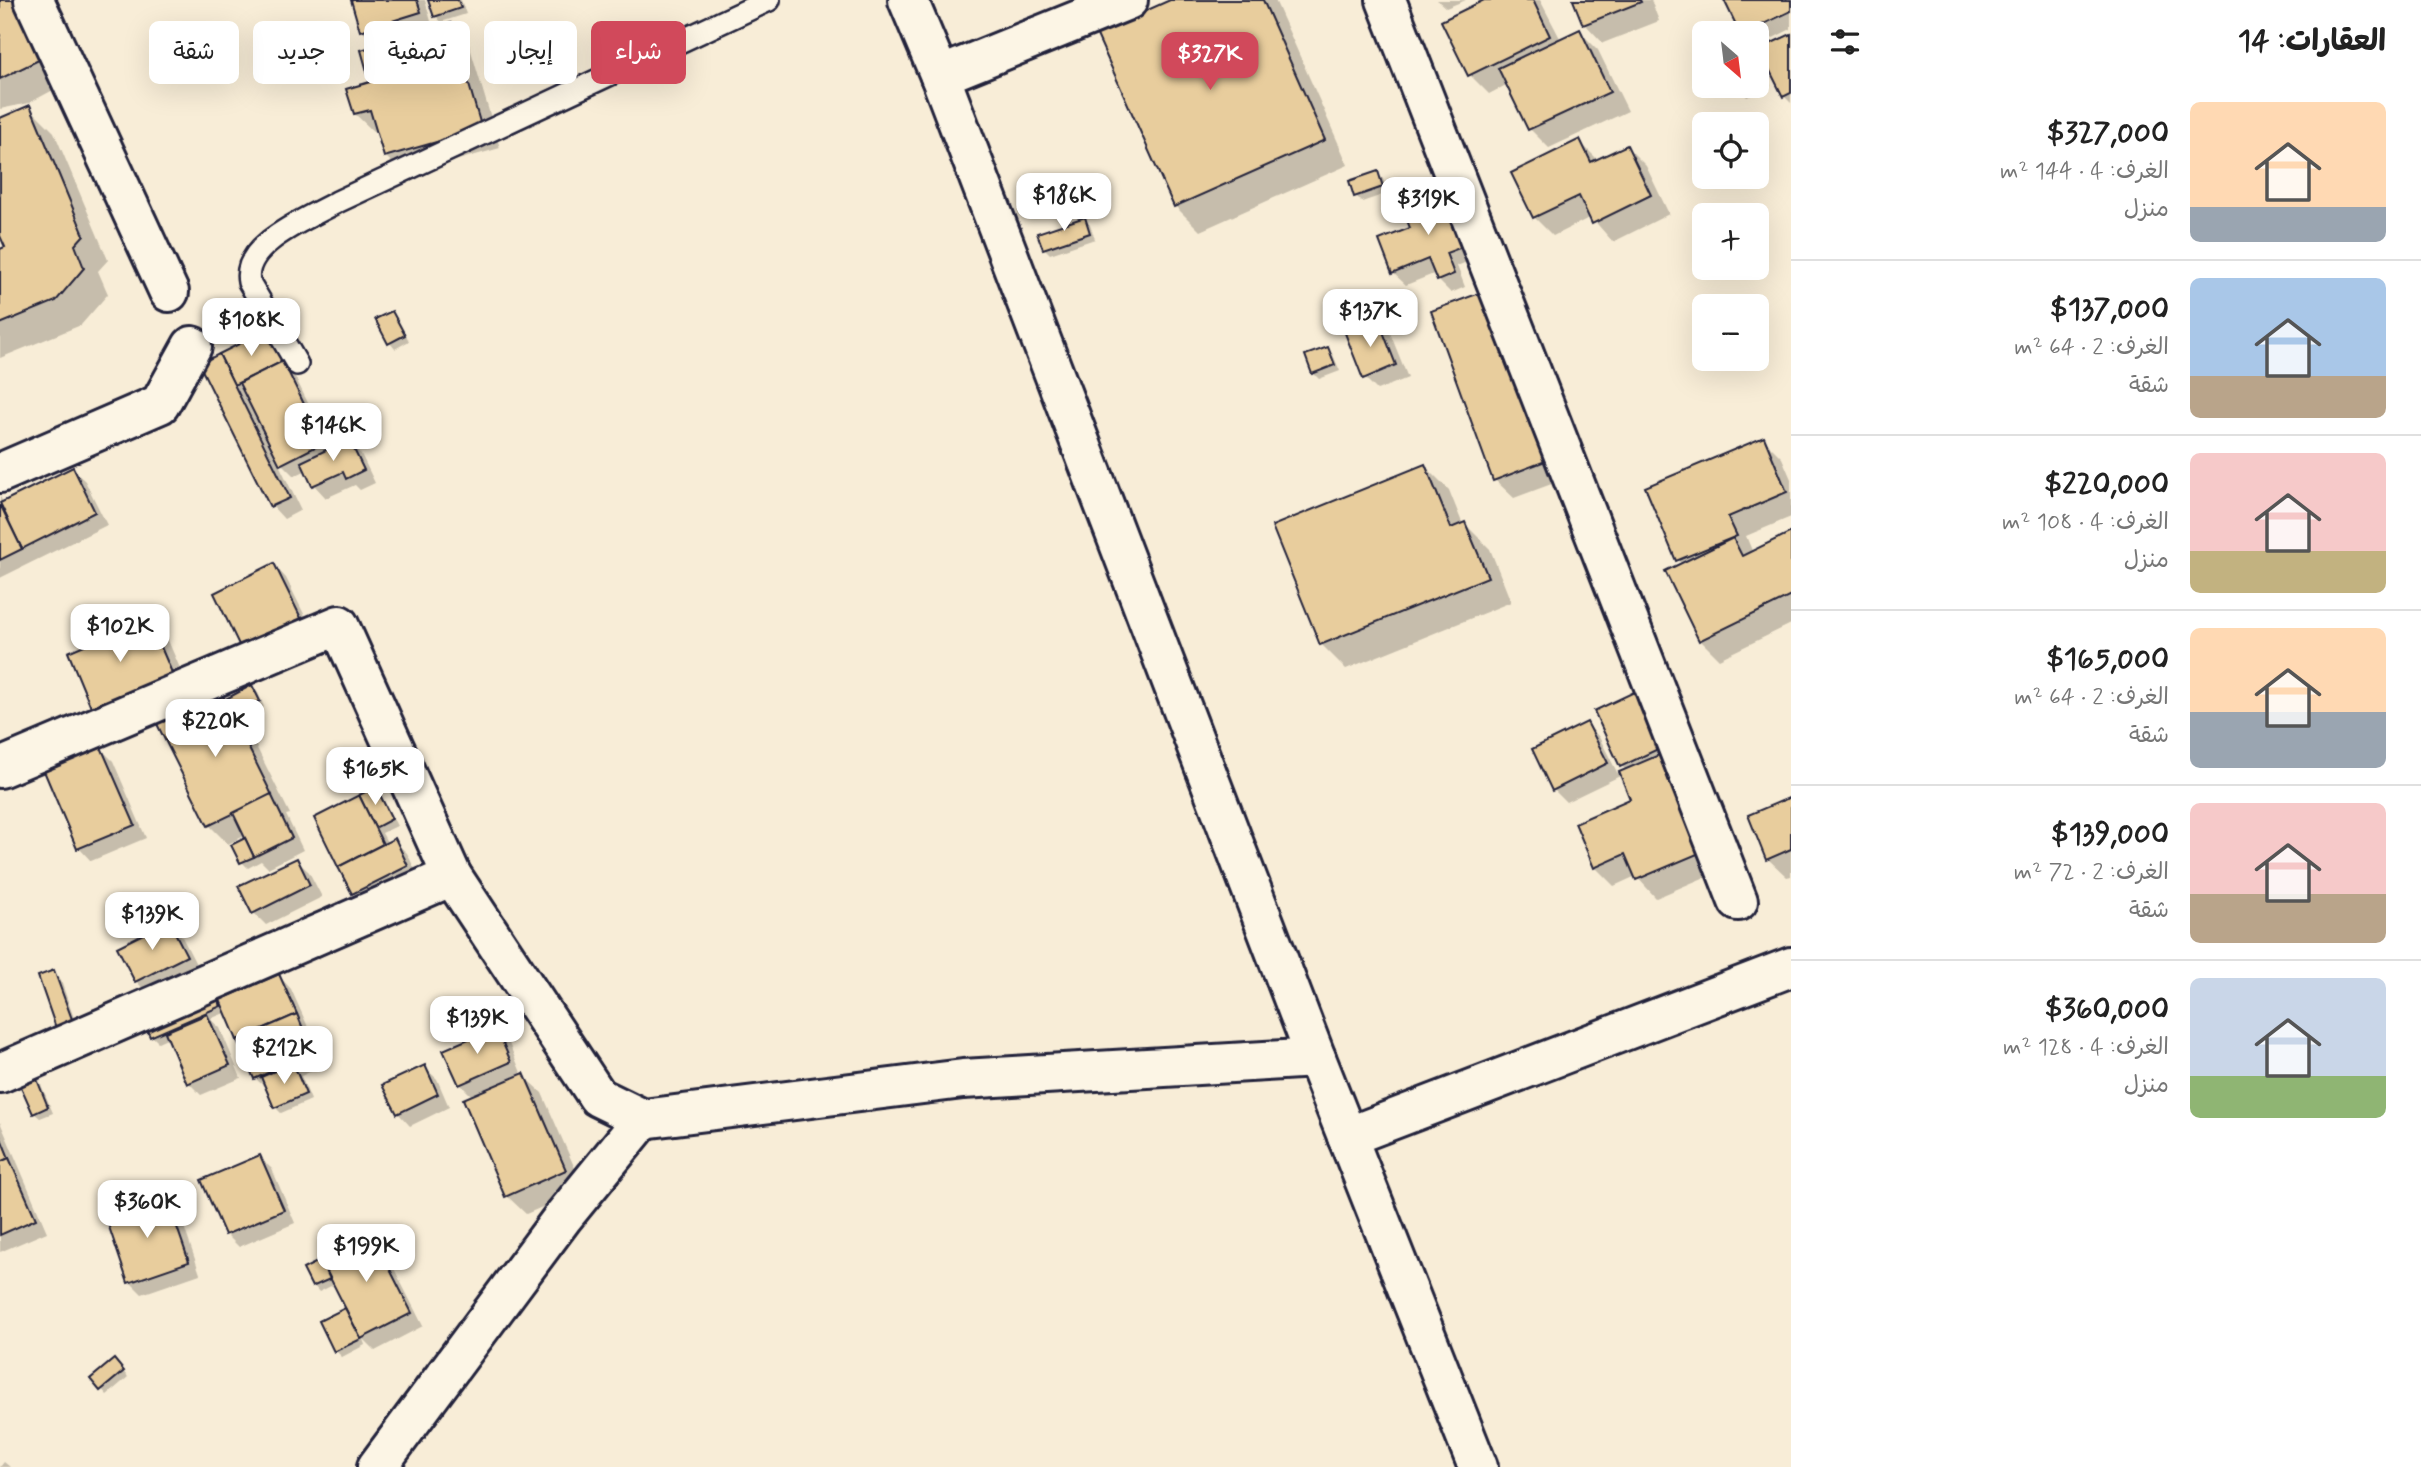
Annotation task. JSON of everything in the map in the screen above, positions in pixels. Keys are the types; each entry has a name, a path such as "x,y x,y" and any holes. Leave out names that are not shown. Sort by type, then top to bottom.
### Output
{"street":[{"path":"34,0 169,292"},
{"path":"908,0 940,76 1316,1058 1478,1467"},
{"path":"940,76 1128,0"},
{"path":"1386,0 1738,901"},
{"path":"0,473 160,404 192,346"},
{"path":"0,768 339,625 452,876 598,1097 643,1119 963,1079 1316,1058"},
{"path":"0,1073 452,876"},
{"path":"1347,1137 1791,967"},
{"path":"377,1467 563,1217 643,1119"}],"lane":[{"path":"297,364 249,282 247,272 256,253 271,239 337,202 769,0"}],"building":[{"path":"0,0 15,0 45,57 0,79"},
{"path":"351,0 417,0 421,12 392,21 364,21 364,30 360,31"},
{"path":"428,0 458,0 461,8 434,17"},
{"path":"1170,0 1263,0 1325,140 1174,207 1096,33"},
{"path":"1484,0 1533,0 1550,36 1468,76 1441,21"},
{"path":"1573,0 1640,0 1641,2 1583,25"},
{"path":"1724,0 1791,0 1791,11 1769,22 1734,21"},
{"path":"1580,29 1610,92 1528,130 1498,68"},
{"path":"1791,34 1791,93 1783,97 1769,69 1769,44"},
{"path":"364,84 469,84 482,129 384,157 370,110 354,114 346,89"},
{"path":"30,105 84,235 75,245 84,268 56,301 0,324 0,249 5,247 0,236 0,118"},
{"path":"1580,139 1591,162 1627,145 1651,195 1592,224 1579,196 1533,218 1511,173"},
{"path":"1378,171 1383,187 1354,197 1349,181"},
{"path":"1452,191 1473,243 1446,253 1454,274 1437,281 1428,259 1392,274 1379,240 1410,228 1403,210"},
{"path":"1085,217 1090,233 1043,249 1037,233"},
{"path":"1493,288 1556,457 1493,481 1431,311"},
{"path":"392,311 405,335 388,344 375,319"},
{"path":"1378,319 1396,365 1363,379 1345,333"},
{"path":"267,330 283,361 234,385 219,354"},
{"path":"1328,347 1335,365 1312,374 1305,355"},
{"path":"219,354 290,498 270,507 199,364"},
{"path":"283,361 323,443 280,465 239,383"},
{"path":"1764,437 1787,492 1728,517 1737,536 1676,561 1645,487"},
{"path":"349,439 364,470 346,479 343,472 312,486 301,462"},
{"path":"1425,464 1451,528 1465,522 1488,577 1320,645 1272,526"},
{"path":"73,467 95,512 22,549 0,503"},
{"path":"0,506 22,549 0,560"},
{"path":"1791,532 1791,596 1699,641 1665,571 1733,538 1742,556"},
{"path":"274,563 302,620 241,649 214,593"},
{"path":"148,617 173,675 92,710 68,652"},
{"path":"252,685 260,701 232,715 224,700"},
{"path":"1649,685 1675,741 1620,767 1594,711"},
{"path":"221,692 272,795 208,826 157,724"},
{"path":"1587,722 1608,763 1552,791 1532,749"},
{"path":"101,747 135,825 77,849 44,771"},
{"path":"1673,749 1714,847 1636,880 1625,854 1594,868 1575,823 1630,799 1619,772"},
{"path":"376,787 392,819 375,828 359,795"},
{"path":"271,794 292,838 254,857 233,813"},
{"path":"359,795 383,844 338,867 314,818"},
{"path":"1791,797 1791,849 1766,860 1748,815"},
{"path":"245,838 254,857 240,863 231,845"},
{"path":"395,838 408,866 352,894 338,867"},
{"path":"297,858 310,885 252,914 238,886"},
{"path":"169,921 187,956 135,982 117,947"},
{"path":"54,970 73,1022 56,1028 38,976"},
{"path":"279,974 297,1014 237,1040 220,1000"},
{"path":"215,992 221,1006 150,1037 144,1023"},
{"path":"207,1014 230,1065 187,1084 165,1032"},
{"path":"297,1014 313,1053 254,1079 237,1040"},
{"path":"496,1027 511,1062 459,1085 443,1050"},
{"path":"293,1063 306,1094 274,1108 261,1077"},
{"path":"425,1065 438,1094 397,1114 382,1085"},
{"path":"34,1072 48,1107 33,1114 18,1080"},
{"path":"524,1073 566,1170 505,1197 463,1099"},
{"path":"0,1136 9,1158 0,1162"},
{"path":"260,1155 284,1210 225,1235 201,1180"},
{"path":"9,1158 36,1219 0,1235 0,1162"},
{"path":"167,1198 189,1262 128,1283 106,1218"},
{"path":"370,1230 412,1313 361,1339 319,1256"},
{"path":"321,1260 330,1279 312,1287 303,1269"},
{"path":"345,1308 361,1339 334,1352 319,1321"},
{"path":"114,1359 124,1371 100,1391 90,1379"}]}
